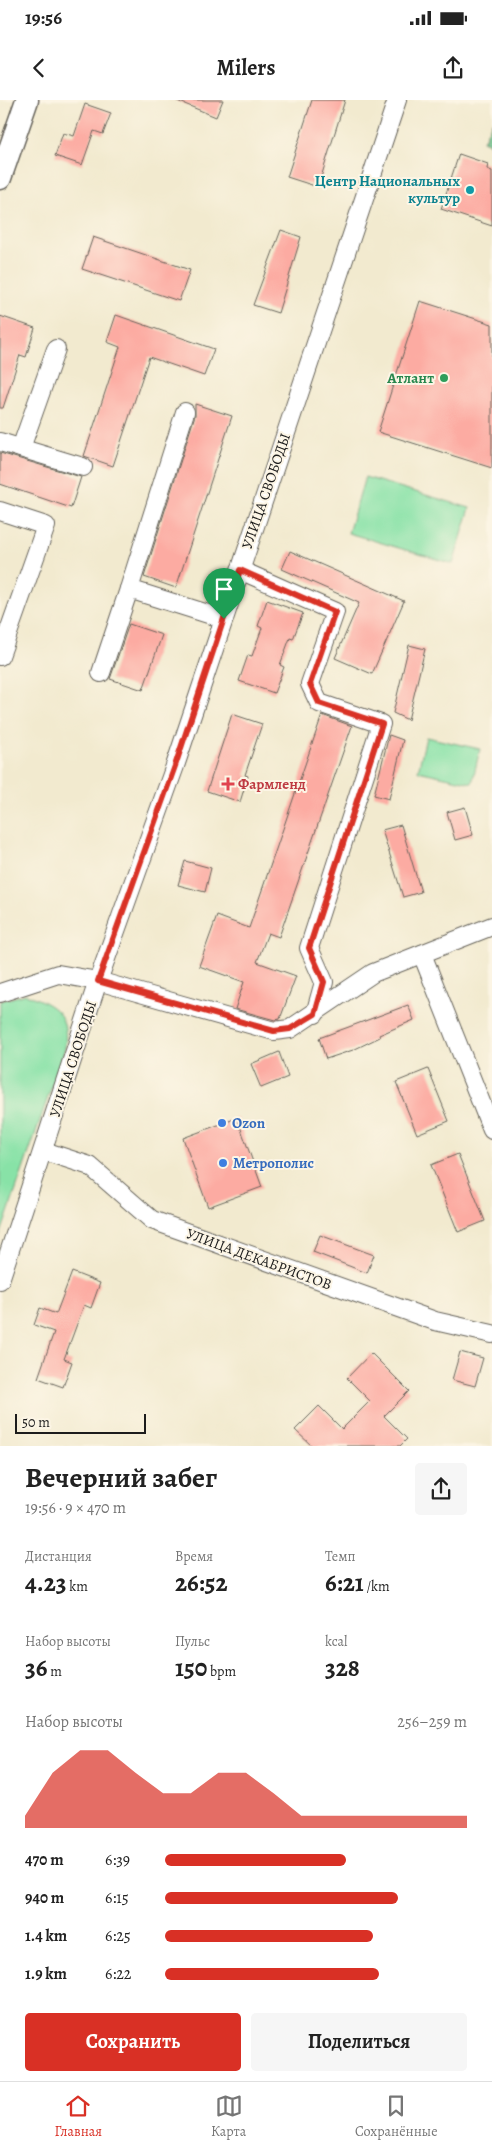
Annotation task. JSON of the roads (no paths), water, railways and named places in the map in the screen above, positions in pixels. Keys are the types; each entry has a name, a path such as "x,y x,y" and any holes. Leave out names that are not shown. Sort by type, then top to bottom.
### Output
{"main road":[{"path":"0,178 27,100"}],"street":[{"name":"УЛИЦА СВОБОДЫ","path":"0,1280 44,1151 98,981 175,766 397,100"},
{"path":"21,448 56,349"},
{"path":"101,673 130,589 185,412"},
{"path":"0,442 83,467"},
{"path":"0,511 46,526 0,656"},
{"path":"240,570 335,612 310,684 319,703 382,724 309,948 324,982 315,1014"},
{"path":"130,589 224,619"},
{"path":"0,992 58,974 98,981 274,1031 290,1029 315,1014 373,973 492,926"},
{"path":"422,954 491,1124"},
{"name":"УЛИЦА ДЕКАБРИСТОВ","path":"44,1151 90,1166 152,1220 426,1318 492,1334"}],"place":[{"name":"Центр Национальных культур","path":"470,190"},
{"name":"Атлант","path":"444,378"},
{"name":"Фармленд","path":"228,784"},
{"name":"Ozon","path":"222,1123"},
{"name":"Метрополис","path":"223,1163"}]}
